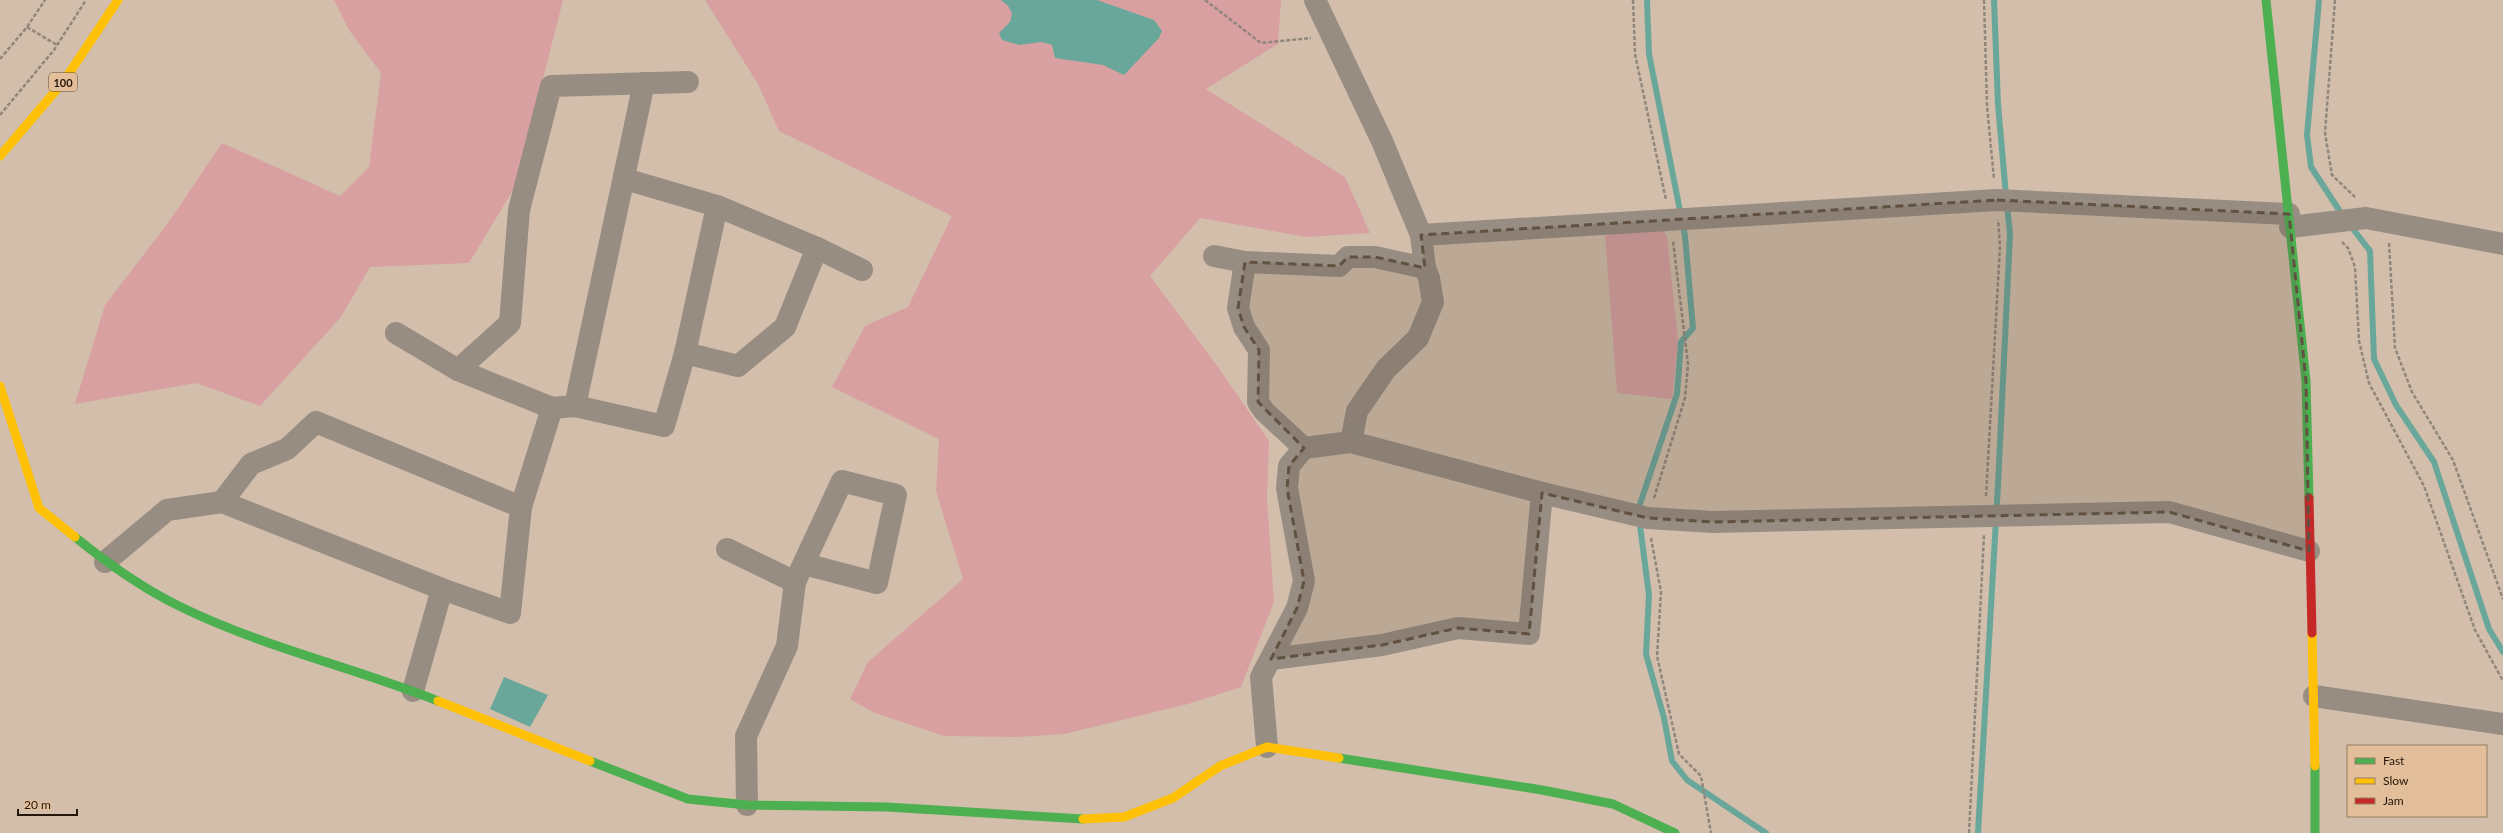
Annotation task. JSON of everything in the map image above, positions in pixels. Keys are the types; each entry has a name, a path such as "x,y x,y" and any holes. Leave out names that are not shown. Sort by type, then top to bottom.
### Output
{"street":[{"name":"100","path":"0,156 64,81 118,0"},
{"path":"1315,0 1382,141 1421,235 1425,268 1429,278 1432,302 1418,338 1386,369 1357,411 1350,442"},
{"path":"2266,0 2306,381 2309,551 2314,696 2315,833"},
{"path":"458,370 510,323 519,210 551,86 688,82"},
{"path":"575,406 625,179 644,83"},
{"path":"625,179 718,206 817,248 862,270"},
{"path":"1421,235 1996,200 2328,223 2373,219 2503,244"},
{"path":"396,333 458,370 552,408 575,406 664,426 685,353 718,206"},
{"path":"685,353 738,366 785,327 817,248"},
{"path":"1214,256 1245,262 1339,266 1348,257 1375,257 1425,268"},
{"path":"1245,262 1238,308 1244,327 1259,350 1258,402 1264,411 1304,448"},
{"path":"0,386 39,508 106,562 178,606 252,637 413,691 688,799 748,805 887,807 1092,820 1124,817 1173,798 1220,766 1268,747 1542,790 1613,804 1675,833"},
{"path":"106,562 168,510 222,502 442,589 510,613 521,507 552,408"},
{"path":"222,502 251,464 287,449 316,422 521,507"},
{"path":"1268,747 1261,677 1297,608 1304,581 1287,488 1289,466 1304,448 1350,442 1542,493 1648,518 1713,522 2169,512 2309,551"},
{"path":"727,549 799,573 876,583 896,495 842,481 799,573 787,646 746,736 748,805"},
{"path":"1271,659 1382,645 1458,628 1529,634 1542,493"},
{"path":"413,691 442,589"},
{"path":"2314,696 2503,724"}],"path":[{"path":"0,59 27,27 45,0"},
{"path":"0,115 22,92 57,45 86,0"},
{"path":"1205,0 1260,43 1331,36"},
{"path":"1633,0 1635,54 1670,219 1688,364 1685,398 1648,518 1661,592 1657,656 1679,754 1701,776 1712,833"},
{"path":"1984,0 1987,106 1996,200"},
{"path":"2334,0 2325,133 2332,175 2373,219 2389,242 2394,348 2412,392 2454,460 2503,599"},
{"path":"27,27 57,45"},
{"path":"2328,223 2348,248 2355,267 2358,341 2368,383 2424,486 2475,630 2503,681"}],"highlighted area":[{"path":"1997,200 2289,214 2306,381 2309,551 2169,512 1713,522 1648,518 1542,493 1529,634 1458,628 1382,645 1271,659 1297,608 1304,581 1287,488 1289,466 1304,448 1258,402 1259,350 1244,327 1238,308 1245,262 1339,266 1348,257 1375,257 1425,268 1421,235"}],"shaded area":[{"path":"334,0 563,0 516,185 469,263 370,267 341,317 260,406 196,383 75,404 105,305 168,223 222,143 340,196 369,167 381,73 349,30"},
{"path":"705,0 1281,0 1278,44 1206,89 1345,177 1370,233 1307,237 1200,218 1150,276 1218,367 1269,441 1267,499 1274,602 1241,687 1188,704 1064,734 1017,737 944,736 875,713 850,699 868,662 963,579 936,491 939,439 832,387 865,326 908,307 952,216 779,131 758,84"},
{"path":"1662,229 1667,236 1678,341 1672,399 1617,393 1605,233"}],"water":[{"path":"1001,0 1097,0 1154,20 1162,31 1159,38 1124,75 1103,65 1055,58 1052,45 1042,42 1019,45 1002,40 999,33 1010,22 1012,13 1008,6"},
{"path":"504,677 548,695 530,727 490,709"}],"waterway":[{"path":"1647,0 1649,54 1685,236 1693,328 1681,342 1677,394 1638,510 1649,595 1646,654 1664,718 1672,761 1687,780 1766,833"},
{"path":"1994,0 1998,104 2006,196"},
{"path":"2319,0 2307,135 2311,167 2343,216"},
{"path":"1978,833 1998,485 2010,234 2007,205"},
{"path":"2350,225 2370,251 2374,359 2396,405 2434,462 2489,629 2503,652"}],"traffic: fast":[{"path":"2266,0 2306,381 2309,498"},
{"path":"75,537 112,566 138,583 179,606 210,620 275,645 438,701"},
{"path":"1339,758 1542,790 1613,804 1675,833"},
{"path":"590,761 688,799 747,805 887,807 1083,819"},
{"path":"2315,766 2315,833"}],"traffic: slow":[{"path":"0,156 64,81 118,0"},
{"path":"0,386 39,508 75,537"},
{"path":"2312,633 2315,766"},
{"path":"438,701 590,761"},
{"path":"1083,819 1124,817 1173,798 1220,766 1267,747 1339,758"}],"traffic: jam":[{"path":"2309,498 2312,633"}]}
